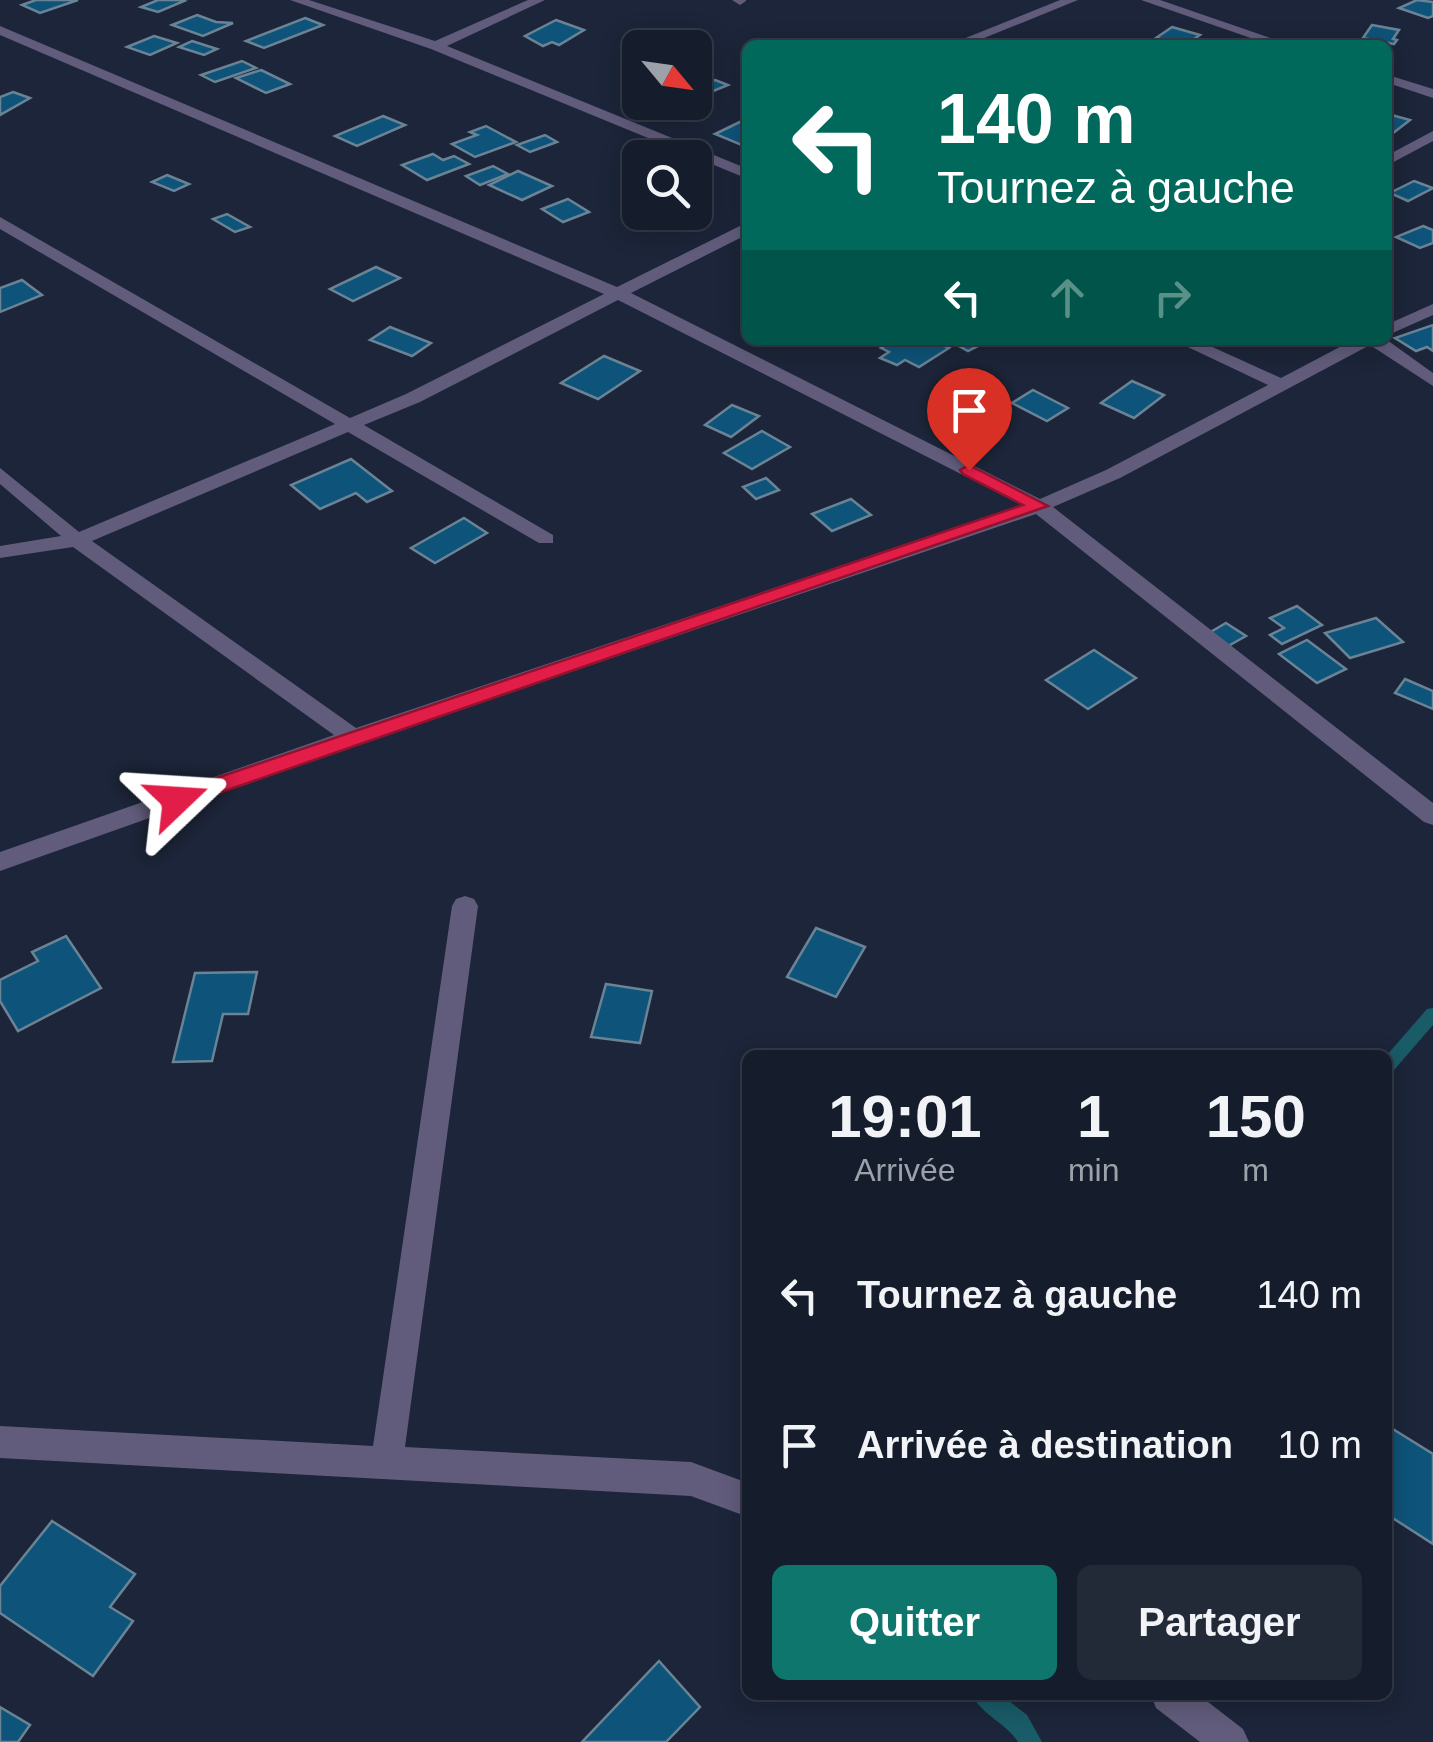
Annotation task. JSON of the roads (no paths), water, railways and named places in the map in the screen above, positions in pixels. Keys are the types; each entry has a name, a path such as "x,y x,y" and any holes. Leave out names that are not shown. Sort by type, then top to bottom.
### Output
{"street":[{"path":"296,0 436,46 742,174"},
{"path":"436,46 538,0"},
{"path":"968,40 1072,0"},
{"path":"1146,0 1269,40"},
{"path":"0,30 619,294 1038,506 1433,816"},
{"path":"1392,80 1433,94"},
{"path":"1392,158 1433,135"},
{"path":"0,222 546,539"},
{"path":"0,552 77,540 414,398 742,230"},
{"path":"1392,328 1433,309"},
{"path":"1193,345 1281,384"},
{"path":"0,862 353,737 1038,506 1113,474 1356,345"},
{"path":"1383,345 1433,381"},
{"path":"0,474 77,540 353,737"},
{"path":"388,1461 466,906"},
{"path":"0,1442 692,1479 742,1498"},
{"path":"1175,1700 1230,1742"}],"waterway":[{"path":"1392,1060 1433,1014"},
{"path":"989,1700 1019,1723 1031,1742"}]}
